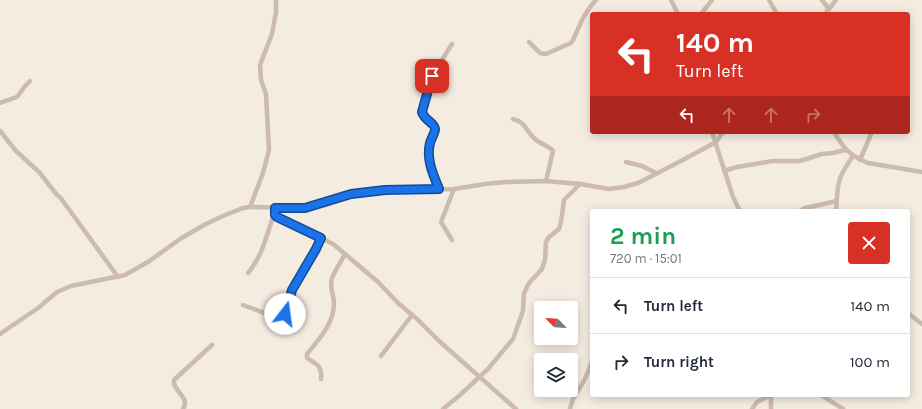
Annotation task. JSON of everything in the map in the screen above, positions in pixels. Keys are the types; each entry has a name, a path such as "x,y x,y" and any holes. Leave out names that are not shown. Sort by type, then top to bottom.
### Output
{"street":[{"path":"250,207 264,173 269,150 266,118 266,94 261,80 260,65 272,34 276,12 276,0"},
{"path":"530,42 540,53 546,54 570,43 575,37 586,12 596,0"},
{"path":"671,0 677,12"},
{"path":"703,12 712,0"},
{"path":"769,0 776,12"},
{"path":"822,0 829,9"},
{"path":"827,12 836,0"},
{"path":"439,189 431,170 429,154 429,145 435,128 434,125 423,117 422,112 432,76 452,44"},
{"path":"0,103 17,97 30,81"},
{"path":"512,119 522,122 534,138 551,148 553,151 546,181"},
{"path":"0,132 6,140 30,162 60,197 118,277"},
{"path":"713,134 733,197 739,209"},
{"path":"0,334 38,308 57,292 71,286 125,275 148,262 204,224 243,208 305,208 351,194 385,190 454,188 485,184 546,181 580,184 609,189 624,187 638,183 716,142 722,134"},
{"path":"835,134 845,150 860,160 868,163 922,172"},
{"path":"860,160 871,134"},
{"path":"724,171 766,162 783,160 800,161 822,154 845,150"},
{"path":"836,209 840,175 853,156"},
{"path":"626,162 646,167 656,173"},
{"path":"443,409 480,378 497,360 513,339 523,311 524,293 529,283 542,268 546,242 549,237 559,229 564,200 580,184"},
{"path":"452,240 441,222 454,188"},
{"path":"803,209 836,201"},
{"path":"248,273 259,257 275,215 275,208"},
{"path":"275,215 280,219 333,244 378,282 398,304 516,409"},
{"path":"243,305 278,318 283,318 292,290 321,238"},
{"path":"321,379 320,367 307,358 307,354 317,344 328,326 334,304 331,283 332,278 345,254"},
{"path":"910,314 922,324"},
{"path":"381,356 412,315"},
{"path":"183,409 186,405 186,401 175,386 174,380 212,345"},
{"path":"570,409 590,367"},
{"path":"752,409 757,402 767,397"},
{"path":"771,397 771,409"},
{"path":"824,397 844,409"}],"route":[{"path":"285,314 290,294 321,238 280,219 275,215 275,208 305,208 351,194 385,190 439,189 431,170 429,154 429,145 435,128 434,125 423,117 422,112 432,76"}]}
